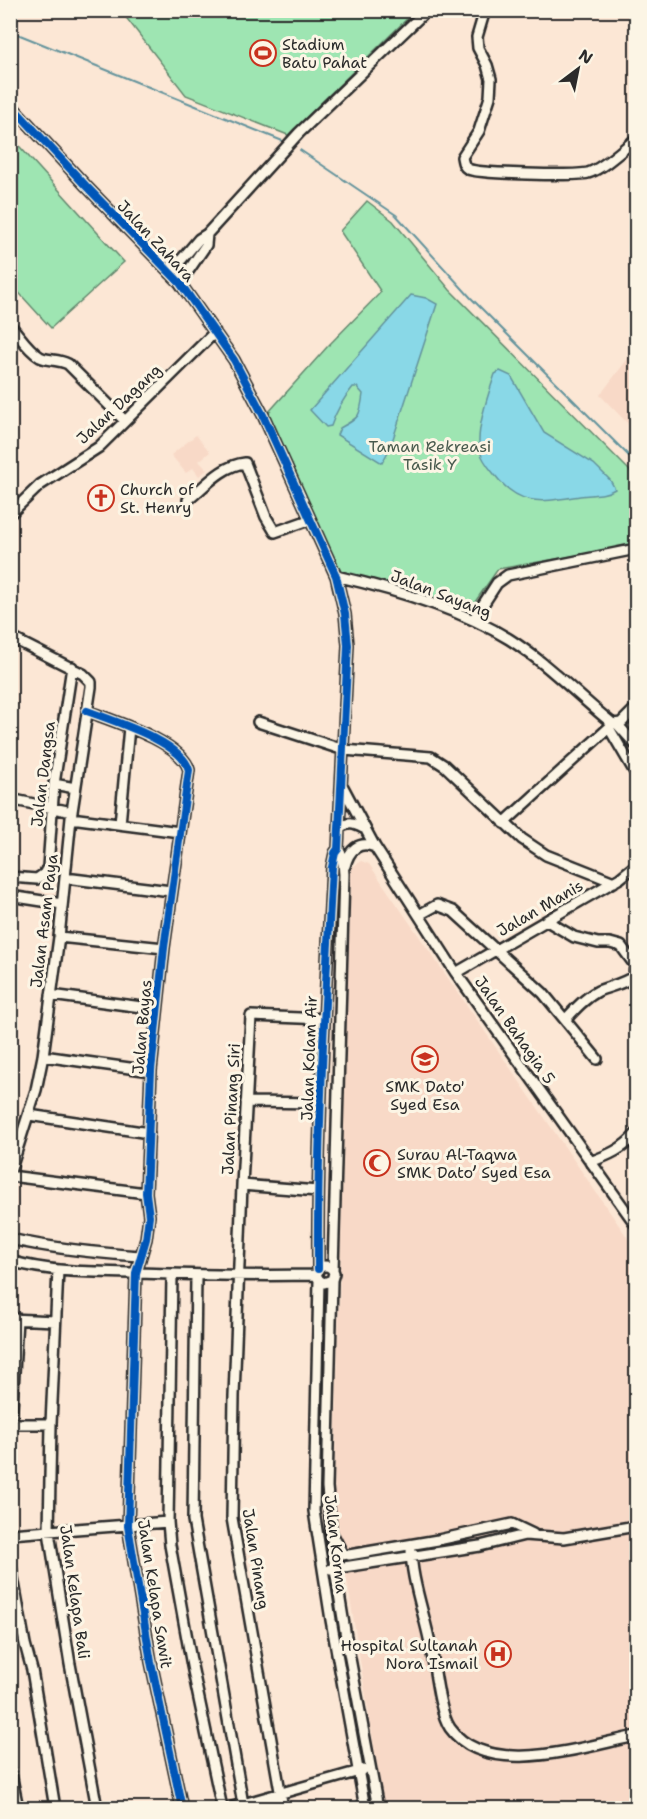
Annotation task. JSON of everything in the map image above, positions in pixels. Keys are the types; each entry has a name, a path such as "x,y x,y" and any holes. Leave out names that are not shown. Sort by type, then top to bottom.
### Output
{"street":[{"path":"170,273 299,133 427,10"},
{"path":"485,10 477,37 478,48 491,79 490,97 479,130 462,157 468,169 502,173 573,175 586,173 599,168 636,139"},
{"name":"Jalan Zahara","path":"12,108 180,283 215,332 234,360 263,415 336,576 345,614 348,645 338,849"},
{"path":"180,283 206,246 207,234"},
{"path":"10,325 41,358 59,360 68,364 125,421"},
{"name":"Jalan Dagang","path":"10,514 32,492 99,447 215,332"},
{"path":"188,500 218,475 235,464 245,463 266,517 275,532 309,520"},
{"path":"473,620 497,583 508,575 636,549"},
{"name":"Jalan Sayang","path":"336,576 364,582 432,604 473,620 509,639 548,667 613,725"},
{"path":"11,640 72,667"},
{"name":"Jalan Asam Paya","path":"10,1174 14,1152 36,1090 43,1056 59,937 71,815 91,682 72,667"},
{"name":"Jalan Dangsa","path":"10,877 37,879 48,867 54,784 72,667"},
{"path":"504,824 613,725 621,723 636,708"},
{"path":"87,711 129,727 120,824"},
{"path":"258,722 344,750 431,757 445,766 522,839 546,855 614,882"},
{"path":"613,725 636,745"},
{"path":"613,725 636,774"},
{"name":"Jalan Bayas","path":"129,727 151,736 181,756 188,763 189,770 157,1009 148,1133 146,1193 149,1216 146,1239 136,1273"},
{"path":"54,784 75,788"},
{"name":"Jalan Bahagia 5","path":"342,785 363,828 456,973 636,1225"},
{"path":"10,799 52,808 71,815 180,832"},
{"path":"339,828 347,823 363,828"},
{"path":"344,874 347,858 352,850 359,845 368,844 375,847"},
{"name":"Jalan Kolam Air","path":"333,1270 344,874 343,859 338,849"},
{"name":"Jalan Kolam Air","path":"318,1275 320,1102 332,867 338,849"},
{"name":"Jalan Manis","path":"456,973 614,882 636,865"},
{"path":"65,878 171,891"},
{"path":"10,896 62,903"},
{"path":"419,915 437,905 453,911 543,993 597,1059"},
{"path":"547,921 574,937 621,946 634,965 634,976 629,980 587,998 565,1020"},
{"path":"59,937 164,948"},
{"path":"51,995 157,1009"},
{"name":"Jalan Pinang Siri","path":"239,1276 251,1016 324,1019"},
{"path":"43,1056 152,1071"},
{"path":"246,1102 320,1102"},
{"path":"29,1115 148,1133"},
{"path":"590,1162 611,1155 625,1146 636,1134"},
{"path":"10,1174 146,1193"},
{"path":"242,1185 318,1191"},
{"path":"10,1239 82,1252 140,1256"},
{"path":"10,1261 58,1270 172,1275 318,1275 327,1283 334,1275 333,1270 326,1266 318,1275"},
{"name":"Jalan Kelapa Bali","path":"58,1270 49,1532 70,1664 97,1809"},
{"name":"Jalan Kelapa Sawit","path":"136,1273 128,1526 151,1662 182,1809"},
{"path":"172,1275 168,1522 170,1545 222,1809"},
{"path":"196,1275 193,1520 243,1804"},
{"name":"Jalan Korma","path":"318,1275 314,1511 365,1809"},
{"name":"Jalan Pinang","path":"239,1276 232,1518 283,1809"},
{"name":"Jalan Korma","path":"332,1280 327,1486 335,1569 378,1809"},
{"path":"10,1444 14,1319 55,1321"},
{"path":"11,1424 51,1424"},
{"path":"10,1534 168,1522"},
{"path":"332,1535 342,1553 349,1556 512,1524 527,1530 534,1536"},
{"path":"324,1571 480,1546 525,1535 564,1538 636,1526"},
{"path":"432,1541 433,1554"},
{"path":"411,1545 411,1558 445,1714 449,1727 458,1736 474,1748 498,1756 545,1755 636,1736"},
{"path":"10,1562 32,1670 55,1809"},
{"path":"229,1809 371,1768"},
{"path":"10,1769 18,1809"}],"shaded area":[{"path":"636,348 636,432 600,395"},
{"path":"196,435 210,452 199,461 207,470 199,476 193,468 186,473 171,455"},
{"path":"361,861 369,864 636,1250 636,1808 384,1808 334,1499 351,868"}],"green space":[{"name":"Stadium Batu Pahat","path":"121,11 415,11 288,135 186,95"},
{"path":"11,137 124,262 51,328 11,284"},
{"name":"Taman Rekreasi Tasik Y","path":"367,201 393,221 450,290 636,477 636,545 498,569 468,612 337,570 268,413 328,346 381,292 340,231"}],"water":[{"path":"411,295 426,298 437,304 390,448 382,463 337,435 340,428 358,416 360,412 363,394 357,387 353,387 343,401 331,426 326,427 310,410"},
{"path":"500,371 511,376 544,433 594,464 610,480 615,489 603,494 543,501 513,493 504,485 484,460 479,442 486,401 495,374"}],"waterway":[{"path":"10,31 285,142"},
{"path":"300,150 396,215 471,298 636,463"}],"cycle path":[{"path":"10,104 180,283 234,360 263,415 336,576 345,614 348,645 338,849 332,867 324,1018 318,1269"},
{"path":"87,711 161,742 174,750 184,760 189,770 164,948 151,1071 146,1193 149,1216 146,1239 136,1273 128,1526 151,1662 182,1808"}],"place":[{"name":"Stadium Batu Pahat","path":"263,53"},
{"name":"Church of St. Henry","path":"101,498"},
{"name":"SMK Dato' Syed Esa","path":"425,1059"},
{"name":"Surau Al-Taqwa SMK Dato’ Syed Esa","path":"377,1163"},
{"name":"Hospital Sultanah Nora Ismail","path":"498,1654"}]}
